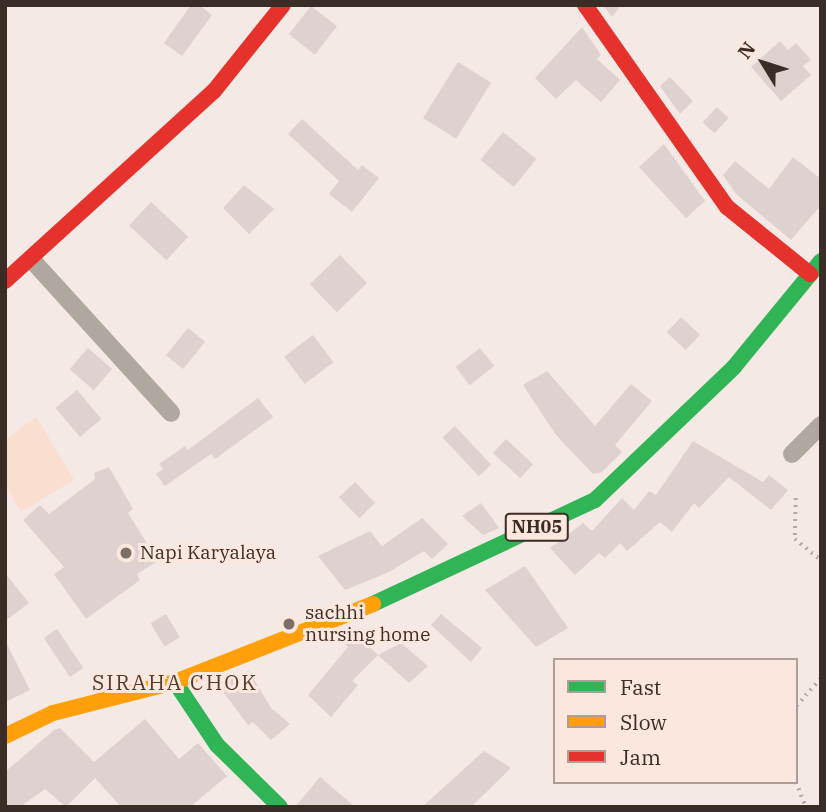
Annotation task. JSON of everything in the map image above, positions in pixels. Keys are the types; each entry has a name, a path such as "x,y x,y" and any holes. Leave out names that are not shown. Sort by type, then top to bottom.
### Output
{"main road":[{"path":"7,276 31,259 214,91 283,5"},
{"path":"585,5 727,207 810,274"},
{"name":"NH05","path":"5,736 53,713 176,682 338,620 595,500 734,367 821,261"},
{"path":"176,682 217,746 280,807"}],"street":[{"path":"31,259 171,413"},
{"path":"793,454 821,425"}],"path":[{"path":"796,498 795,539 821,560"},
{"path":"798,704 821,678"},
{"path":"797,784 806,807"}],"shaded area":[{"path":"36,417 74,480 21,512 5,485 5,440"}],"building":[{"path":"191,5 199,5 212,15 182,56 164,43"},
{"path":"603,5 616,5 619,8 612,17"},
{"path":"311,6 337,26 315,55 289,34"},
{"path":"582,27 601,55 597,59 620,80 601,102 576,80 556,99 535,78"},
{"path":"780,41 788,50 796,43 811,60 803,66 811,75 781,101 751,67"},
{"path":"458,62 491,83 456,139 423,118"},
{"path":"670,77 693,101 680,114 660,86"},
{"path":"717,107 729,118 714,133 703,122"},
{"path":"302,119 358,170 362,165 379,178 352,212 329,194 339,181 288,134"},
{"path":"503,132 536,159 514,187 480,160"},
{"path":"664,144 705,201 686,218 639,167"},
{"path":"793,157 821,179 821,205 791,240 736,194 723,175 735,161 769,189"},
{"path":"244,185 274,209 249,234 223,208"},
{"path":"151,202 188,237 166,260 129,225"},
{"path":"340,255 367,283 337,312 310,284"},
{"path":"681,317 700,335 686,350 667,332"},
{"path":"188,328 205,342 183,369 166,355"},
{"path":"313,335 333,362 305,384 284,357"},
{"path":"88,348 112,369 94,390 70,369"},
{"path":"480,348 494,366 470,385 456,367"},
{"path":"547,371 595,426 631,384 652,401 615,445 622,452 602,472 593,474 556,435 523,385"},
{"path":"77,390 101,419 80,437 56,408"},
{"path":"258,398 273,417 215,459 211,454 165,486 156,474 163,469 159,464 185,446 188,450"},
{"path":"455,426 491,465 479,476 443,438"},
{"path":"506,439 533,464 520,478 493,453"},
{"path":"693,441 763,482 769,475 788,490 771,510 729,477 699,508 694,503 672,532 660,522 627,551 620,543 605,558 599,553 575,575 550,548 583,523 592,531 622,498 634,510 649,491 656,495"},
{"path":"109,467 133,509 128,513 158,561 137,574 140,580 86,619 54,574 64,567 23,520 40,505 49,514 95,479 94,473"},
{"path":"355,482 375,503 359,518 339,497"},
{"path":"481,503 499,528 483,535 462,516"},
{"path":"422,518 448,544 432,559 424,551 387,573 345,590 318,556 370,531 382,546"},
{"path":"525,566 568,628 536,647 485,590"},
{"path":"5,573 29,603 5,621"},
{"path":"166,614 180,637 164,646 151,623"},
{"path":"441,614 482,648 471,662 431,625"},
{"path":"57,629 83,668 70,677 44,638"},
{"path":"353,631 378,655 352,681 358,685 331,717 308,695 348,647 338,637"},
{"path":"5,640 30,690 5,702"},
{"path":"401,643 428,666 409,683 378,655"},
{"path":"249,671 271,708 290,724 271,740 253,722 248,725 217,684"},
{"path":"145,719 179,759 198,743 227,776 190,807 121,807 95,778 66,807 45,789 20,807 5,807 5,772 54,730 60,728 94,762"},
{"path":"484,751 511,768 471,807 422,807"},
{"path":"320,777 355,807 295,807"}],"traffic: fast":[{"path":"373,604 595,500 734,367 821,261"},
{"path":"175,682 217,745 280,807"}],"traffic: slow":[{"path":"5,736 53,713 175,682 373,604"}],"traffic: jam":[{"path":"5,281 214,91 283,5"},
{"path":"585,5 727,207 810,274"}],"place":[{"name":"Napi Karyalaya","path":"126,553"},
{"name":"sachhi nursing home","path":"289,624"}],"district":[{"name":"SIRAHA CHOK","path":"175,682"}]}
